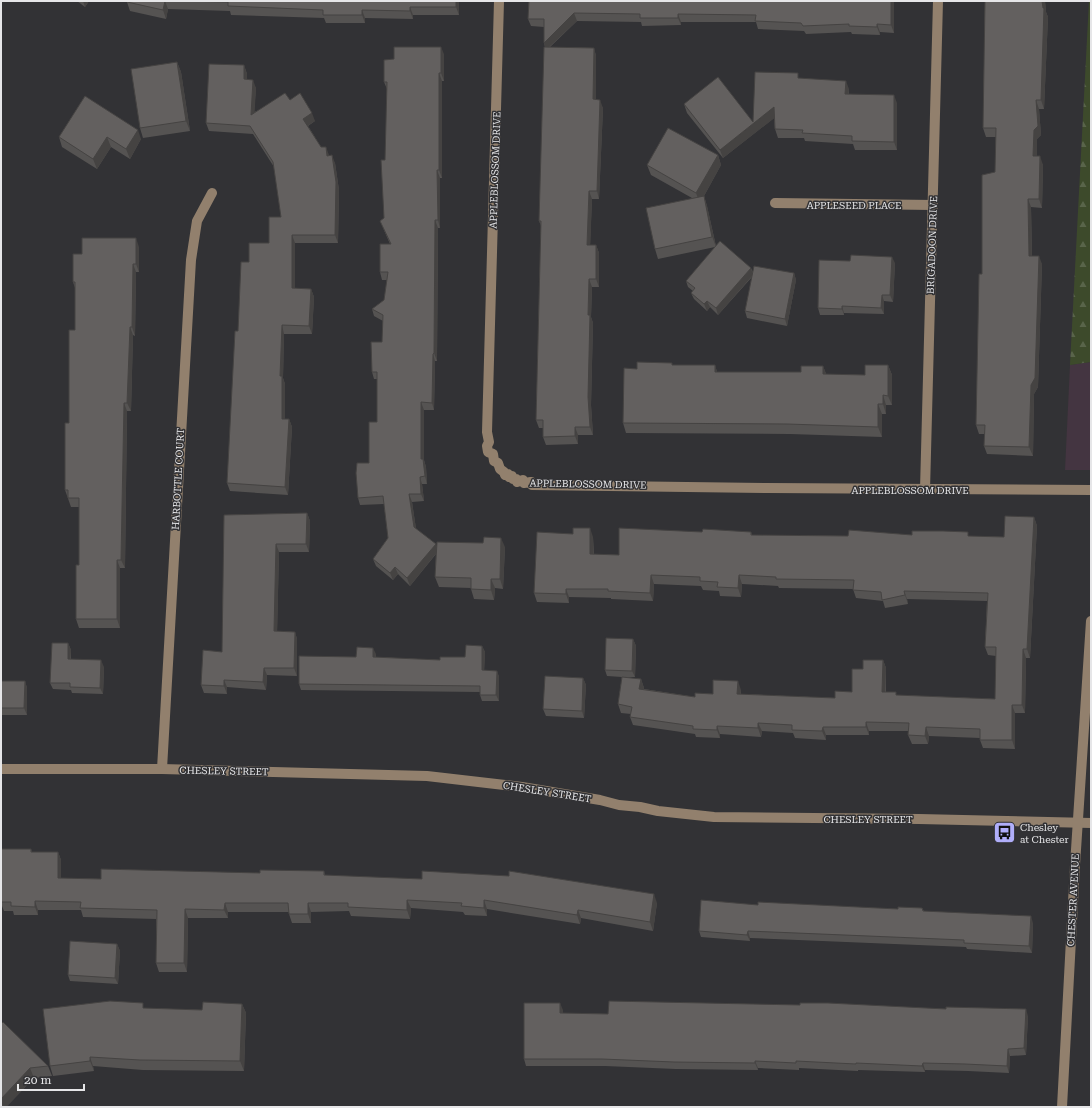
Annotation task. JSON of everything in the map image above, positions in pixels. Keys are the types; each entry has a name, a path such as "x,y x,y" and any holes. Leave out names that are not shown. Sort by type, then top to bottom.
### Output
{"street":[{"name":"APPLEBLOSSOM DRIVE","path":"498,1 487,432 489,442 487,446 488,452 493,454 500,469 505,475 508,474 509,477 512,476 513,479 516,478 517,482 524,480 524,483 531,482 532,485 925,490 1091,490"},
{"name":"BRIGADOON DRIVE","path":"925,490 938,1"},
{"name":"HARBOTTLE COURT","path":"162,769 191,260 197,221 212,193"},
{"name":"APPLESEED PLACE","path":"775,204 933,205"},
{"name":"CHESTER AVENUE","path":"1062,1107 1077,824 1091,621"},
{"name":"CHESLEY STREET","path":"1,769 162,769 427,776 522,787 600,800 619,805 640,806 658,812 714,817 919,819 1091,824"}],"shaded area":[{"path":"1091,362 1091,470 1065,470 1070,365"}],"green space":[{"path":"1089,1 1091,1 1091,362 1070,365"}],"building":[{"path":"127,1 165,1 163,10"},
{"path":"182,1 456,1 456,7 410,7 410,11 362,10 362,15 323,15 323,10 228,6 228,2"},
{"path":"529,1 891,1 891,25 877,24 877,27 849,26 849,24 803,26 801,23 755,21 756,15 678,14 678,18 640,18 640,14 574,13 544,43 544,19 528,19"},
{"path":"985,1 1042,1 1044,8 1041,100 1036,100 1038,126 1034,130 1033,156 1040,156 1039,199 1028,199 1029,256 1039,256 1035,378 1031,385 1029,447 984,446 985,425 976,425 979,274 982,274 982,175 995,172 996,128 983,128"},
{"path":"394,47 441,47 441,73 439,73 439,170 437,170 438,220 435,220 432,403 421,402 421,459 423,459 425,476 420,477 421,494 409,494 414,527 436,544 407,578 395,567 390,573 373,559 388,538 383,496 358,498 356,473 357,463 369,463 369,422 377,422 377,372 372,372 371,342 382,342 383,315 372,309 384,300 388,272 380,272 380,244 391,244 380,221 384,218 381,160 385,160 387,82 384,82 384,60 394,59"},
{"path":"544,47 594,48 593,99 600,100 597,191 589,191 587,245 596,245 596,279 589,279 588,315 590,315 588,397 590,427 575,427 575,436 543,437 543,420 536,420 541,221 539,221"},
{"path":"177,62 186,121 140,128 131,69"},
{"path":"209,64 244,65 244,79 253,80 251,115 285,93 290,100 300,93 312,113 303,119 321,147 326,147 327,156 332,155 336,182 335,235 292,235 292,288 311,289 309,326 282,325 280,376 282,376 282,419 289,419 285,487 227,483 235,331 238,331 241,262 249,262 249,243 269,243 269,217 281,217 273,162 250,126 206,123"},
{"path":"755,72 798,73 798,78 846,81 845,94 894,95 894,142 852,141 852,136 802,133 803,130 775,129 774,107 720,150 684,104 718,77 753,122"},
{"path":"85,96 138,130 126,149 107,137 93,159 59,137"},
{"path":"668,128 718,155 696,193 647,165"},
{"path":"704,196 712,237 655,249 646,208"},
{"path":"82,238 136,238 136,264 133,264 132,327 130,327 127,403 124,403 121,560 117,560 117,619 76,619 76,565 79,565 79,498 68,498 68,490 65,490 65,423 69,423 69,330 75,330 75,282 73,282 73,254 82,254"},
{"path":"720,241 751,268 716,308 707,301 704,304 691,293 695,288 686,281"},
{"path":"851,255 892,257 890,295 882,295 881,308 842,306 842,309 818,308 819,260 850,261"},
{"path":"754,266 794,273 785,319 745,311"},
{"path":"637,362 672,363 672,365 715,365 715,372 801,372 801,366 823,366 823,374 865,375 865,365 888,365 888,396 883,395 883,404 878,404 878,427 787,424 623,423 624,368 637,369"},
{"path":"307,513 306,544 276,544 274,631 295,632 294,668 264,668 263,682 224,680 224,686 201,685 203,650 222,652 224,515"},
{"path":"1005,516 1034,517 1027,649 1023,649 1022,705 1012,705 1012,740 980,740 980,729 926,727 925,736 908,735 909,723 866,722 866,727 823,727 822,731 792,730 792,725 758,723 758,728 717,726 717,730 693,729 693,726 630,717 632,707 618,704 622,677 641,679 639,689 695,697 695,693 713,694 713,680 738,681 737,694 835,698 835,691 852,692 852,669 863,669 863,660 883,660 882,692 896,692 896,695 995,699 996,647 985,647 988,593 904,591 905,595 882,600 881,592 853,590 854,580 776,579 776,577 739,575 738,588 717,587 718,582 700,581 700,577 651,575 650,593 608,591 608,589 566,589 566,594 534,593 537,532 573,534 573,528 590,528 590,554 619,555 619,528 702,532 703,529 751,532 751,535 848,536 849,530 912,535 912,531 943,531 968,532 968,536 1004,537"},
{"path":"484,537 501,538 500,579 491,579 491,590 471,589 471,578 435,577 437,542 483,543"},
{"path":"606,638 633,639 632,671 605,670"},
{"path":"52,643 68,643 68,659 101,660 100,688 70,687 70,683 50,683"},
{"path":"466,645 482,646 482,670 497,671 496,695 480,695 480,686 299,684 299,656 356,657 357,647 373,648 373,657 440,660 440,657 465,657"},
{"path":"545,676 583,678 582,711 543,709"},
{"path":"1,681 25,681 24,708 1,708"},
{"path":"1,849 31,849 31,852 58,852 58,878 101,879 101,869 260,873 260,870 324,871 324,875 422,879 422,871 509,876 509,871 654,894 650,922 578,910 577,915 484,900 484,908 461,906 462,903 407,900 407,910 348,907 348,903 308,903 308,914 289,914 288,903 225,903 224,910 185,909 184,963 156,963 157,910 80,908 81,902 35,901 35,907 11,906 11,902 1,902"},
{"path":"701,900 758,905 758,902 898,909 898,907 922,908 923,911 1031,916 1029,946 964,943 964,940 748,931 747,935 699,931"},
{"path":"70,941 117,944 115,978 68,975"},
{"path":"110,1001 143,1003 143,1008 202,1010 203,1002 242,1004 240,1061 140,1060 90,1057 90,1061 50,1066 43,1009"},
{"path":"609,1001 800,1005 800,1003 828,1003 946,1009 946,1007 1026,1009 1024,1048 1008,1049 1007,1066 923,1063 922,1066 796,1061 796,1063 755,1061 755,1063 602,1059 524,1059 524,1003 560,1003 560,1013 608,1014"},
{"path":"3,1022 48,1066 30,1068 1,1099 1,1024"},
{"path":"1,1105 13,1107 1,1107"}],"place":[{"name":"Chesley at Chester","path":"1005,833"}]}
